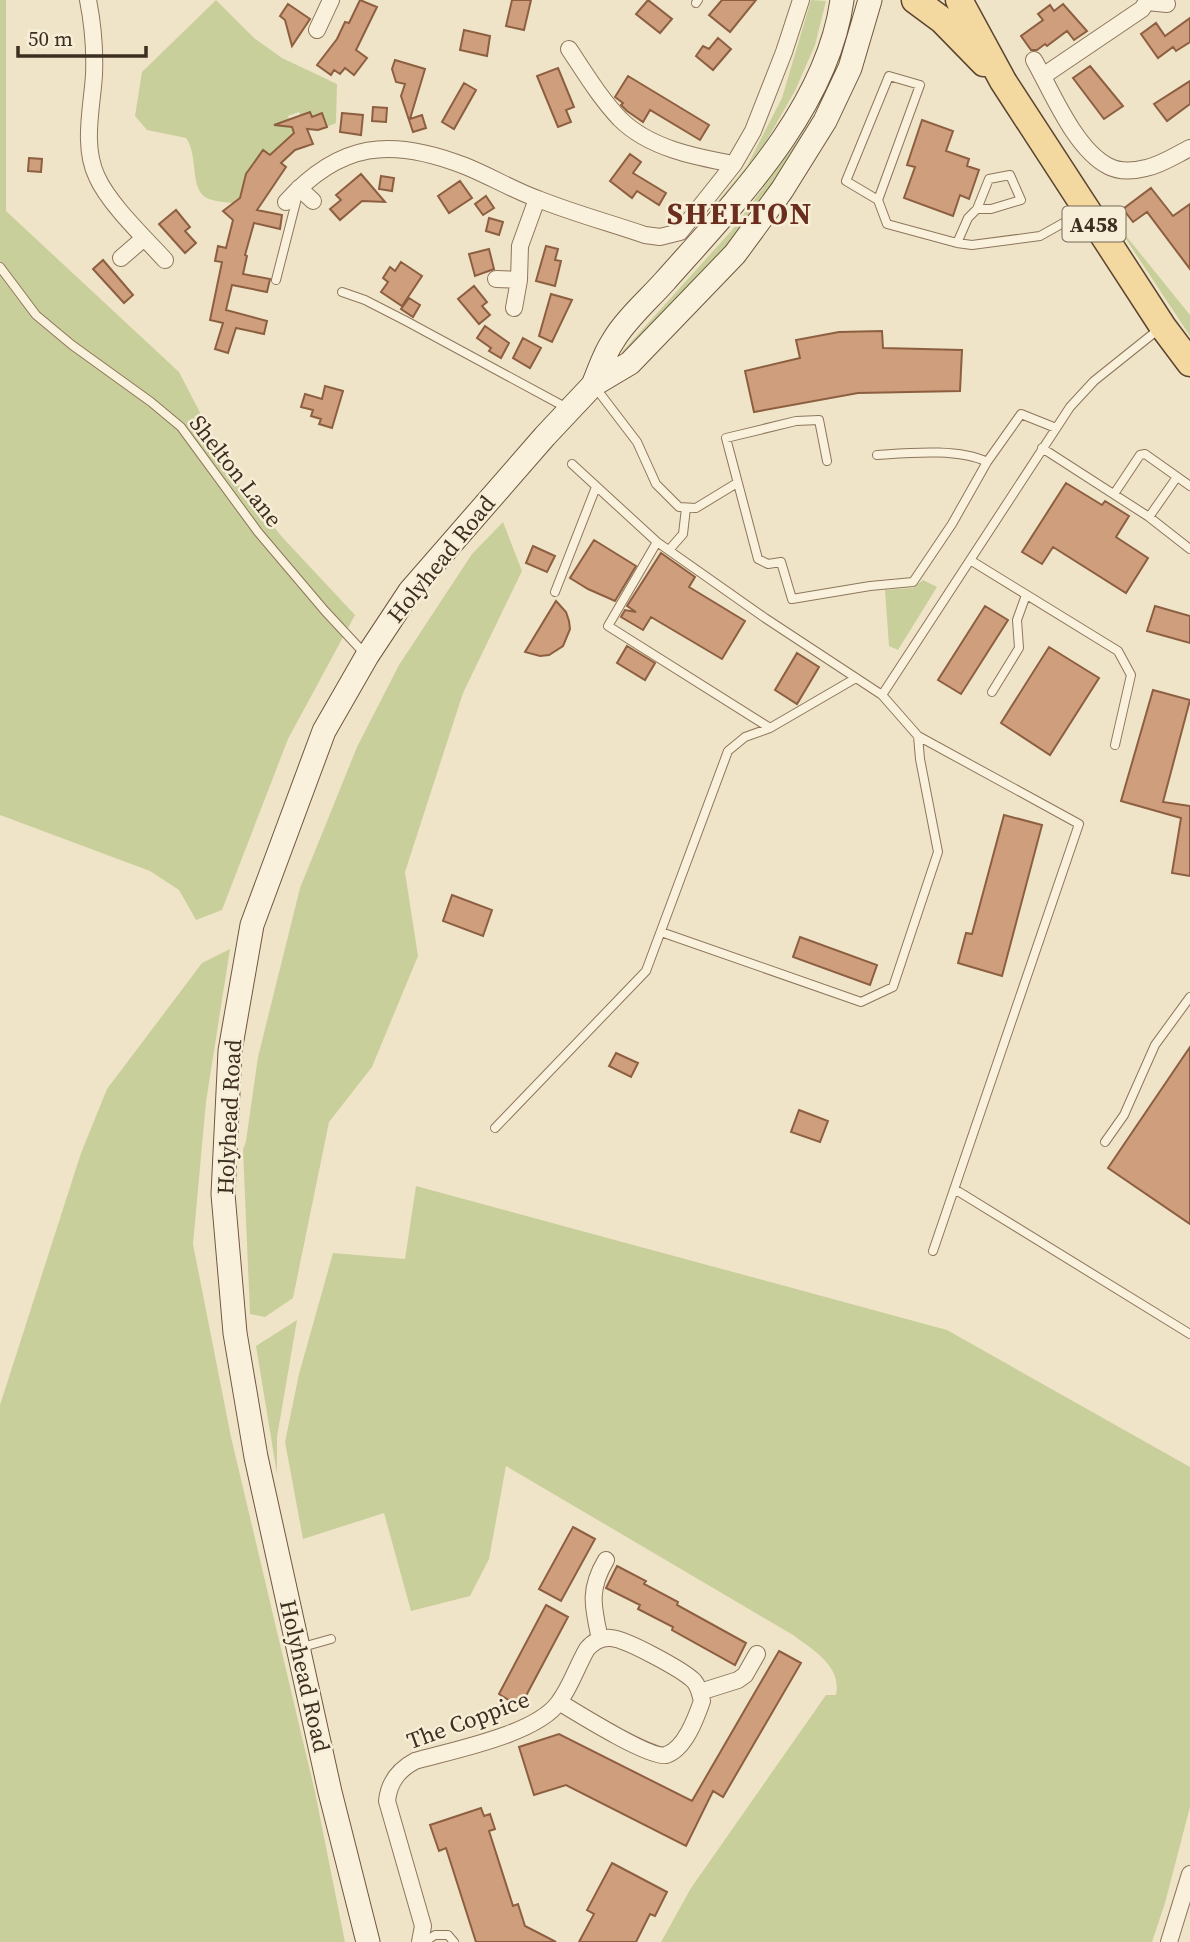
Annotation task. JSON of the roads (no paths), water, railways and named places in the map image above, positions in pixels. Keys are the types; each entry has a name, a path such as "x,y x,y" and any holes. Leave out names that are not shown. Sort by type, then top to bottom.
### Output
{"main road":[{"name":"Holyhead Road","path":"593,385 613,341 727,210 792,125 807,101 829,52 842,0"},
{"name":"Holyhead Road","path":"368,1942 330,1792 256,1457 235,1333 223,1194 230,1051 252,925 324,731 367,656 410,591 593,385 630,363 736,254 782,190 839,93 850,68 870,0"},
{"name":"A458","path":"915,0 942,20 1003,82"},
{"name":"A458","path":"946,0 964,8 1003,82 1163,327 1190,363"}],"street":[{"path":"88,0 94,38 89,136 92,164 107,192 165,260"},
{"path":"317,30 331,0"},
{"path":"286,202 331,163 356,153 381,148 420,153 463,165 537,199 645,235 660,237 680,232 734,164 753,131 801,0"},
{"path":"1043,76 1142,9 1148,1 1167,4"},
{"path":"569,49 593,86 622,121 673,151 734,164"},
{"path":"1034,61 1077,136 1108,166 1132,170 1148,168 1190,148"},
{"path":"299,188 313,201"},
{"path":"514,308 519,280 520,246 537,199"},
{"path":"121,258 144,238"},
{"path":"496,279 519,280"},
{"path":"606,1560 593,1587 600,1639 621,1640 663,1662 692,1679 700,1692 738,1680 745,1675 757,1654"},
{"name":"The Coppice","path":"422,1942 423,1926 388,1811 388,1792 396,1776 403,1767 415,1761 523,1728 540,1720 559,1703 587,1649 600,1639"},
{"name":"The Coppice","path":"559,1703 640,1748 655,1755 664,1755 681,1743 702,1701 700,1692"},
{"path":"1170,1942 1190,1874"}],"lane":[{"path":"878,200 920,85 890,76 846,181 878,200 887,224 972,245 1040,236 1086,211"},
{"path":"957,243 968,218 977,209 989,179 1010,175 1021,200 991,209 977,209"},
{"path":"276,280 299,188"},
{"name":"Shelton Lane","path":"0,267 36,315 181,427 258,532 367,656"},
{"path":"342,292 365,300 406,321 570,410"},
{"path":"882,695 1070,407 1094,381 1163,327"},
{"path":"593,385 637,442 656,484 679,507 696,508 737,484"},
{"path":"827,461 819,420 796,421 726,438 758,559 768,564 781,562 792,599 912,582 952,524 986,461 1021,414 1056,428"},
{"path":"1042,448 1149,517 1190,549"},
{"path":"1114,494 1140,455 1145,454 1190,486"},
{"path":"877,455 973,455 986,461"},
{"path":"572,464 657,542 882,695 918,736 1079,824 933,1251"},
{"path":"1149,517 1177,477"},
{"path":"555,593 596,487"},
{"path":"669,550 683,534 686,508"},
{"path":"657,542 608,626 770,728"},
{"path":"970,560 1118,651 1131,675 1115,746"},
{"path":"992,691 1019,648 1017,620 1026,595"},
{"path":"495,1128 646,971 728,751 746,737 770,728 856,678"},
{"path":"661,932 861,1002 893,987 938,852 918,736"},
{"path":"1105,1142 1124,1115 1155,1045 1190,997"},
{"path":"956,1190 1190,1334"},
{"path":"299,1648 331,1639"},
{"name":"The Coppice","path":"422,1942 435,1935 448,1935 454,1942"}],"district":[{"name":"SHELTON","path":"740,213"}]}
